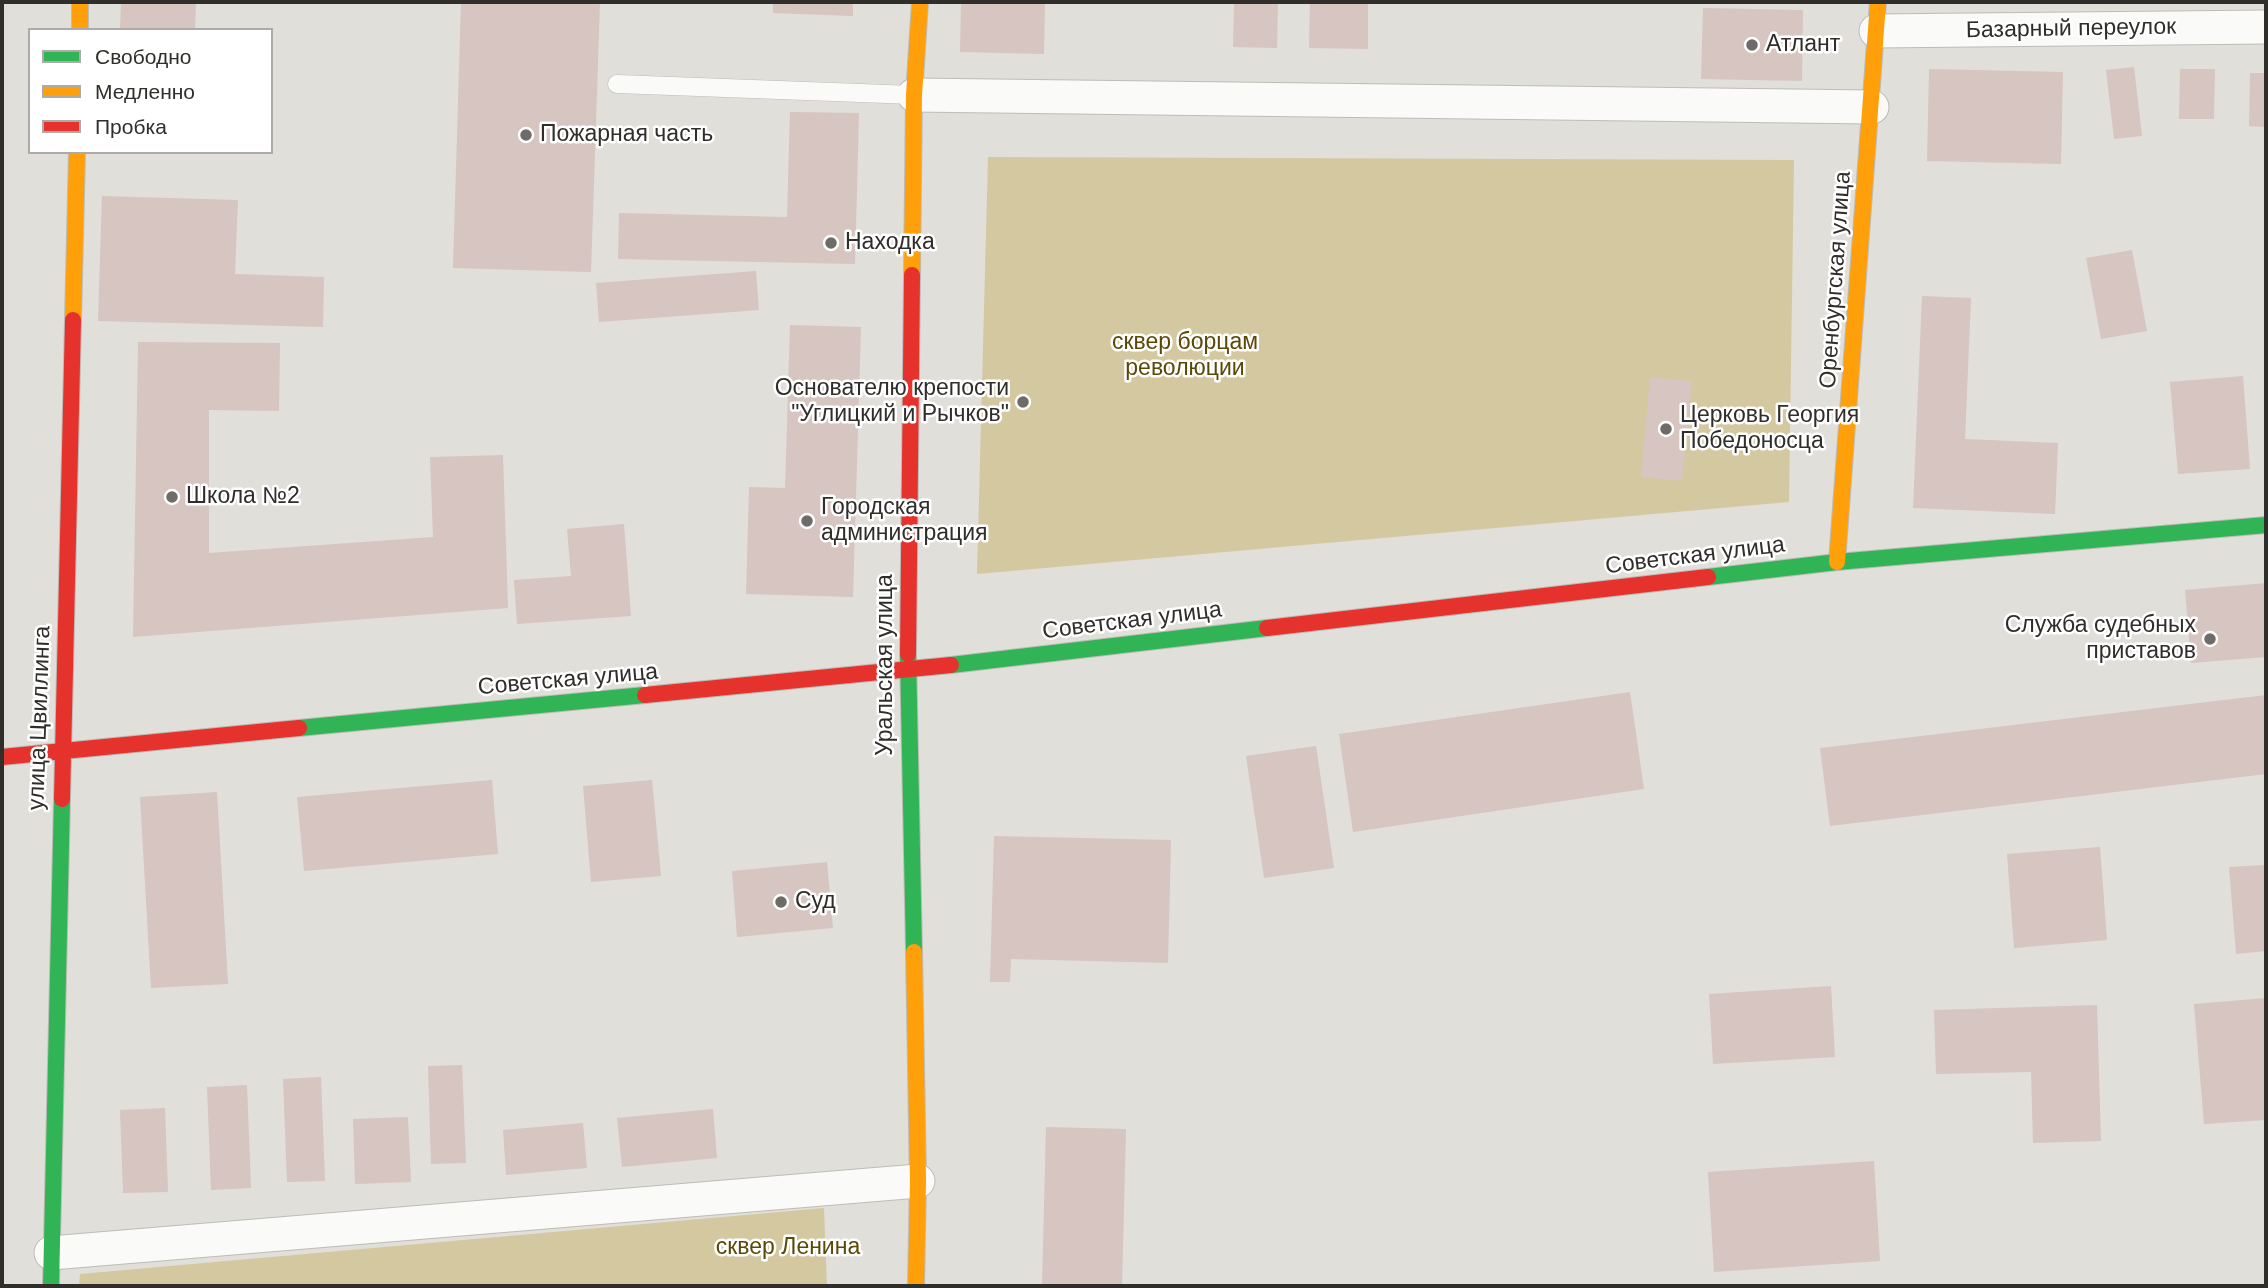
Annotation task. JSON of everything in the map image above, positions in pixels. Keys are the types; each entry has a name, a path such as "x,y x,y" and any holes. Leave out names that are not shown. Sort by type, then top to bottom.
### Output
{"street":[{"path":"80,2 80,28"},
{"name":"Уральская улица","path":"916,1286 918,1181 908,670 914,95 920,2"},
{"name":"Базарный переулок","path":"1877,16 2266,27"},
{"name":"Оренбургская улица","path":"1837,562 1877,16"},
{"path":"914,95 1872,107"},
{"name":"улица Цвиллинга","path":"51,1286 77,154"},
{"name":"Советская улица","path":"2,757 908,670 1837,562 2266,525"},
{"path":"51,1253 918,1181"}],"lane":[{"path":"617,84 914,95"}],"green space":[{"name":"сквер борцам революции","path":"988,157 1794,160 1789,502 977,574"},
{"name":"сквер Ленина","path":"824,1208 827,1286 79,1286 80,1274"}],"building":[{"path":"121,2 196,2 195,28 120,28"},
{"name":"Пожарная часть","path":"461,2 600,2 591,272 453,268"},
{"path":"773,2 853,2 853,16 773,13"},
{"path":"961,2 1045,2 1044,54 960,52"},
{"path":"1234,2 1278,2 1277,48 1233,47"},
{"path":"1310,2 1368,2 1368,49 1309,48"},
{"name":"Атлант","path":"1703,8 1803,10 1802,81 1701,79"},
{"path":"2134,67 2142,136 2114,139 2106,70"},
{"path":"1929,69 2063,72 2061,164 1927,161"},
{"path":"2180,69 2215,69 2214,119 2179,119"},
{"path":"2250,73 2266,73 2266,127 2249,126"},
{"path":"790,112 859,113 855,264 618,259 619,213 787,217"},
{"path":"102,196 238,200 235,274 324,277 323,327 98,321"},
{"path":"2132,250 2147,331 2101,339 2086,258"},
{"path":"756,271 759,310 599,322 596,283"},
{"path":"1922,296 1971,298 1965,439 2058,443 2055,514 1913,508"},
{"path":"790,325 861,327 853,597 746,594 749,487 785,488"},
{"name":"Школа №2","path":"138,342 280,343 279,411 209,410 209,553 433,537 430,457 503,455 508,608 133,637"},
{"path":"2243,376 2250,469 2178,474 2170,382"},
{"name":"Церковь Георгия Победоносца","path":"1650,377 1692,381 1682,481 1641,477"},
{"path":"624,524 631,616 517,624 514,580 571,576 567,529"},
{"path":"2266,583 2266,657 2191,663 2185,590"},
{"path":"1630,692 1644,789 1353,832 1339,734"},
{"path":"2266,695 2266,774 1830,826 1820,748"},
{"path":"1316,746 1334,868 1264,878 1246,756"},
{"path":"492,780 498,854 304,871 297,797"},
{"path":"652,780 661,876 591,882 583,786"},
{"path":"217,792 228,984 151,988 140,797"},
{"path":"994,836 1171,840 1168,963 1011,959 1010,982 990,982"},
{"path":"2100,847 2107,940 2014,948 2007,854"},
{"path":"827,862 833,928 737,937 732,871"},
{"path":"2266,865 2266,951 2236,954 2229,867"},
{"path":"1831,986 1835,1057 1713,1064 1709,994"},
{"path":"2266,998 2266,1120 2204,1124 2194,1004"},
{"path":"2097,1005 2101,1141 2033,1143 2031,1072 1936,1074 1934,1010"},
{"path":"462,1065 466,1163 431,1164 428,1066"},
{"path":"321,1077 325,1181 287,1182 283,1079"},
{"path":"247,1085 251,1188 211,1190 207,1087"},
{"path":"165,1108 168,1192 123,1193 120,1110"},
{"path":"713,1109 717,1158 622,1167 617,1118"},
{"path":"408,1117 411,1182 355,1184 353,1119"},
{"path":"583,1123 587,1168 506,1175 503,1130"},
{"path":"1046,1127 1126,1129 1122,1286 1042,1286"},
{"path":"1874,1161 1880,1261 1714,1272 1708,1172"}],"traffic: fast":[{"path":"1708,577 1837,562 2266,525"},
{"path":"951,665 1267,628"},
{"path":"908,654 914,952"},
{"path":"299,728 645,695"},
{"path":"51,1286 62,799"}],"traffic: slow":[{"path":"80,2 80,28"},
{"path":"912,275 914,95 920,2"},
{"path":"1837,562 1878,2"},
{"path":"73,320 77,154"},
{"path":"914,952 918,1181 916,1286"}],"traffic: jam":[{"path":"908,654 912,275"},
{"path":"62,799 73,320"},
{"path":"1267,628 1708,577"},
{"path":"645,695 951,665"},
{"path":"2,757 299,728"}],"place":[{"name":"Атлант","path":"1752,45"},
{"name":"Пожарная часть","path":"526,135"},
{"name":"Находка","path":"831,243"},
{"name":"Основателю крепости \"Углицкий и Рычков\"","path":"1023,402"},
{"name":"Церковь Георгия Победоносца","path":"1666,429"},
{"name":"Школа №2","path":"172,497"},
{"name":"Городская администрация","path":"807,521"},
{"name":"Служба судебных приставов","path":"2210,639"},
{"name":"Суд","path":"781,902"}]}
